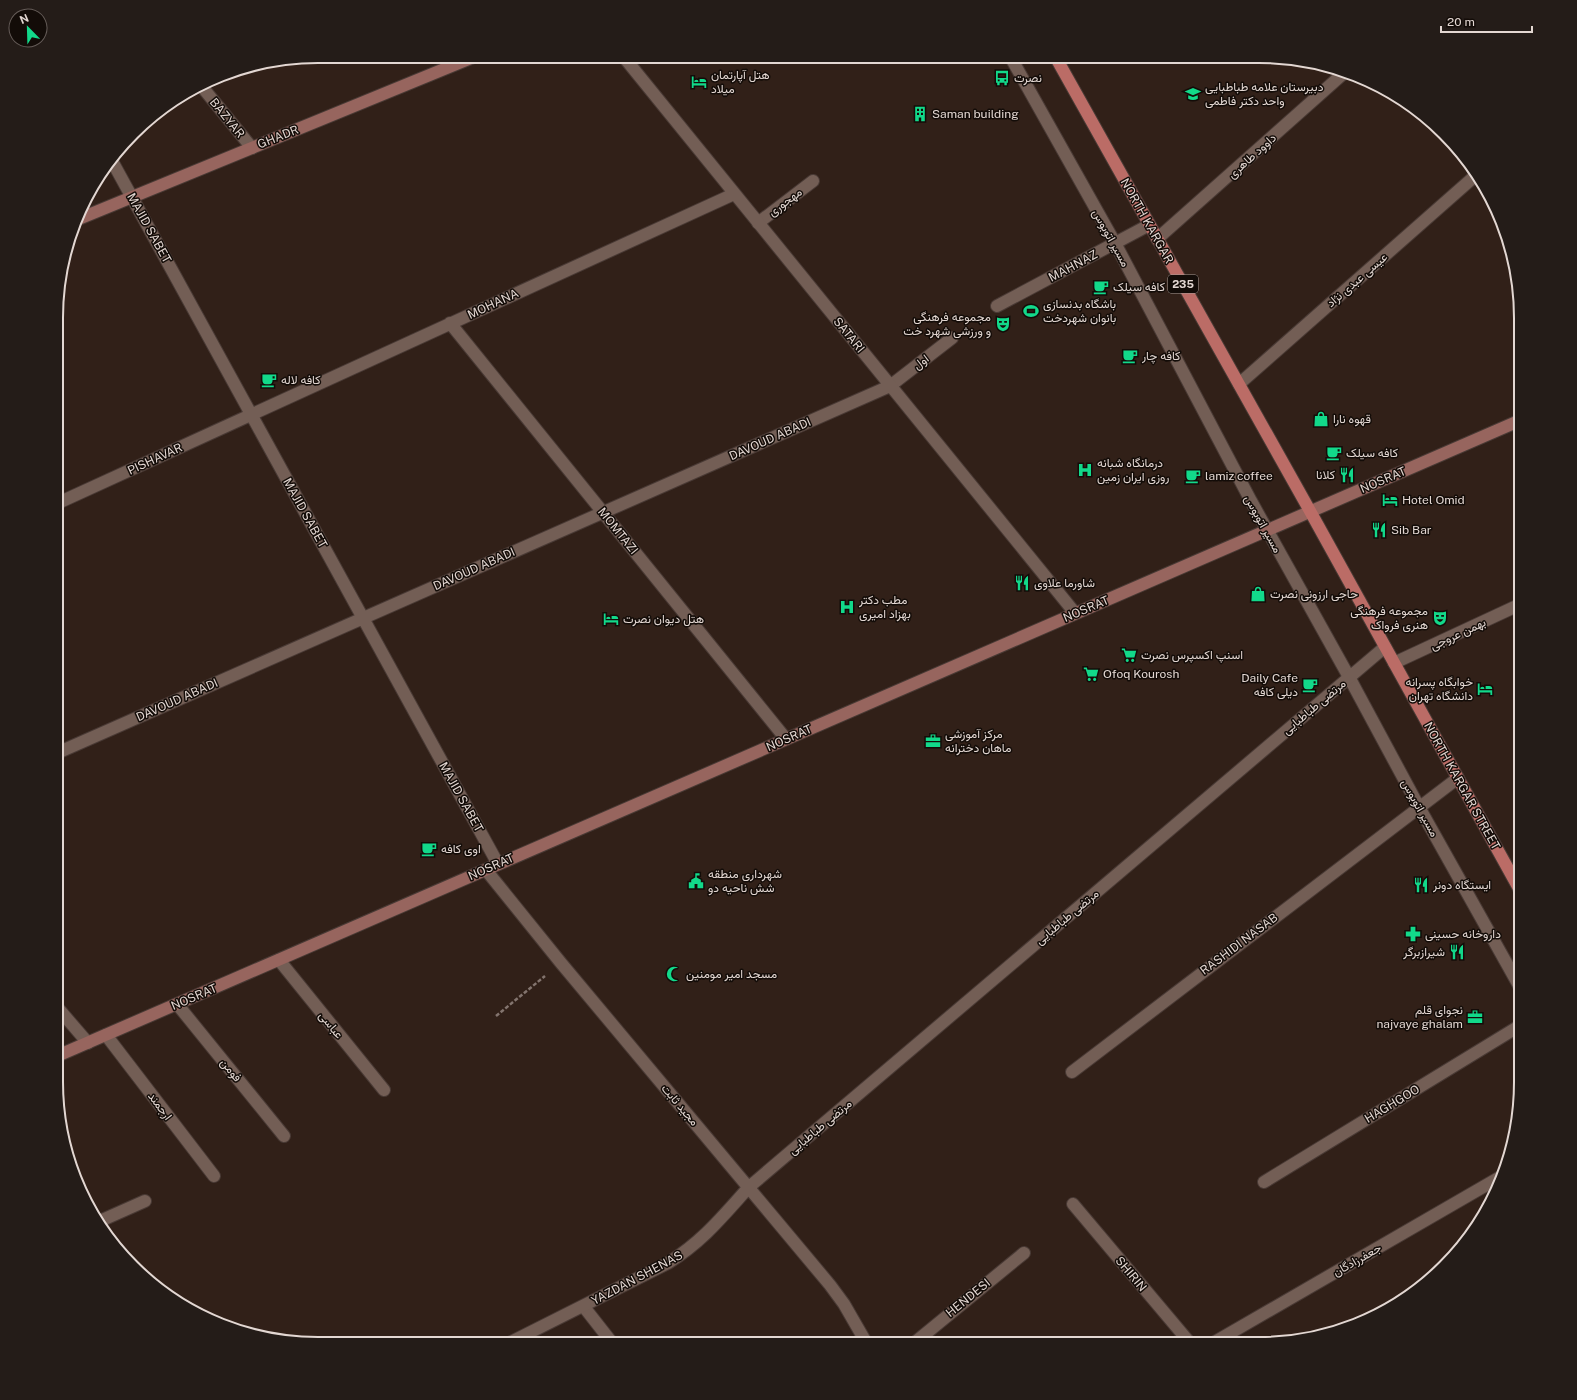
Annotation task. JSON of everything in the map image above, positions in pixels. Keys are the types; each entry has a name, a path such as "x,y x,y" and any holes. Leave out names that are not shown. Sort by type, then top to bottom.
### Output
{"main road":[{"name":"GHADR","path":"83,217 459,63"},
{"name":"NORTH KARGAR","path":"1059,63 1310,511"},
{"name":"NOSRAT","path":"63,1053 1514,423"},
{"name":"NORTH KARGAR STREET","path":"1310,511 1514,879"}],"street":[{"name":"SATARI","path":"629,63 1075,614"},
{"name":"مسیر اتوبوس","path":"1014,63 1115,243 1266,530 1514,977"},
{"name":"داوود طاهری","path":"1158,239 1341,77"},
{"name":"BAZYAR","path":"204,89 252,148"},
{"name":"MAJID SABET","path":"114,165 498,864"},
{"name":"عیسی عبدی نژاد","path":"1239,384 1472,178"},
{"name":"مهجوری","path":"758,223 813,181"},
{"name":"MOHANA","path":"252,414 734,194"},
{"name":"MAHNAZ","path":"997,306 1150,225"},
{"name":"MOMTAZI","path":"450,323 786,739"},
{"name":"اول","path":"890,386 952,338"},
{"name":"DAVOUD ABADI","path":"63,750 890,386"},
{"name":"PISHAVAR","path":"63,501 252,414"},
{"name":"بهمن عروجی","path":"1394,663 1514,607"},
{"name":"مرتضی طباطبایی","path":"749,1187 1385,647"},
{"name":"RASHIDI NASAB","path":"1072,1072 1458,778"},
{"name":"مجید ثابت","path":"486,870 561,963 830,1285 844,1304 863,1337"},
{"name":"عباسی","path":"279,960 384,1090"},
{"name":"فومن","path":"177,1004 284,1136"},
{"path":"63,1014 88,1043"},
{"name":"HAGHGOO","path":"1264,1182 1514,1029"},
{"name":"ارجمند","path":"106,1035 214,1176"},
{"name":"جعفرزادگان","path":"1225,1337 1495,1180"},
{"name":"YAZDAN SHENAS","path":"521,1337 668,1263 688,1250 713,1227 749,1187"},
{"path":"103,1220 145,1201"},
{"name":"SHIRIN","path":"1072,1204 1184,1337"},
{"name":"HENDESI","path":"922,1337 1024,1253"},
{"path":"584,1306 608,1337"}],"path":[{"path":"496,1016 561,963"}],"place":[{"name":"نصرت","path":"1002,78"},
{"name":"هتل آپارتمان میلاد","path":"699,82"},
{"name":"دبیرستان علامه طباطبایی واحد دکتر فاطمی","path":"1193,94"},
{"name":"Saman building","path":"920,114"},
{"name":"کافه سیلک‌","path":"1101,287"},
{"name":"باشگاه بدنسازی بانوان شهردخت","path":"1031,311"},
{"name":"مجموعه فرهنگی و ورزشی شهرد خت","path":"1003,324"},
{"name":"کافه چار","path":"1130,356"},
{"name":"کافه لاله","path":"269,380"},
{"name":"قهوه نارا","path":"1321,419"},
{"name":"کافه سیلک","path":"1334,453"},
{"name":"درمانگاه شبانه روزی ایران زمین","path":"1085,470"},
{"name":"کلانا","path":"1347,475"},
{"name":"lamiz coffee","path":"1193,476"},
{"name":"Hotel Omid","path":"1390,500"},
{"name":"Sib Bar","path":"1379,530"},
{"name":"شاورما علاوی","path":"1022,583"},
{"name":"حاجی ارزونی نصرت","path":"1258,594"},
{"name":"مطب دکتر بهزاد امیری","path":"847,607"},
{"name":"مجموعه فرهنگی هنری فرواک","path":"1440,618"},
{"name":"هتل دیوان نصرت","path":"611,619"},
{"name":"اسنپ اکسپرس نصرت","path":"1129,655"},
{"name":"Ofoq Kourosh","path":"1091,674"},
{"name":"Daily Cafe دیلی کافه","path":"1310,685"},
{"name":"خوابگاه پسرانه دانشگاه تهران","path":"1485,689"},
{"name":"مرکز آموزشی ماهان دخترانه","path":"933,741"},
{"name":"اوی کافه","path":"429,849"},
{"name":"شهرداری منطقه شش ناحیه دو","path":"696,881"},
{"name":"ایستگاه دونر","path":"1421,885"},
{"name":"داروخانه حسینی","path":"1413,934"},
{"name":"شیرازبرگر","path":"1457,952"},
{"name":"مسجد امیر مومنین","path":"674,974"},
{"name":"نجوای قلم najvaye ghalam","path":"1475,1017"}]}
